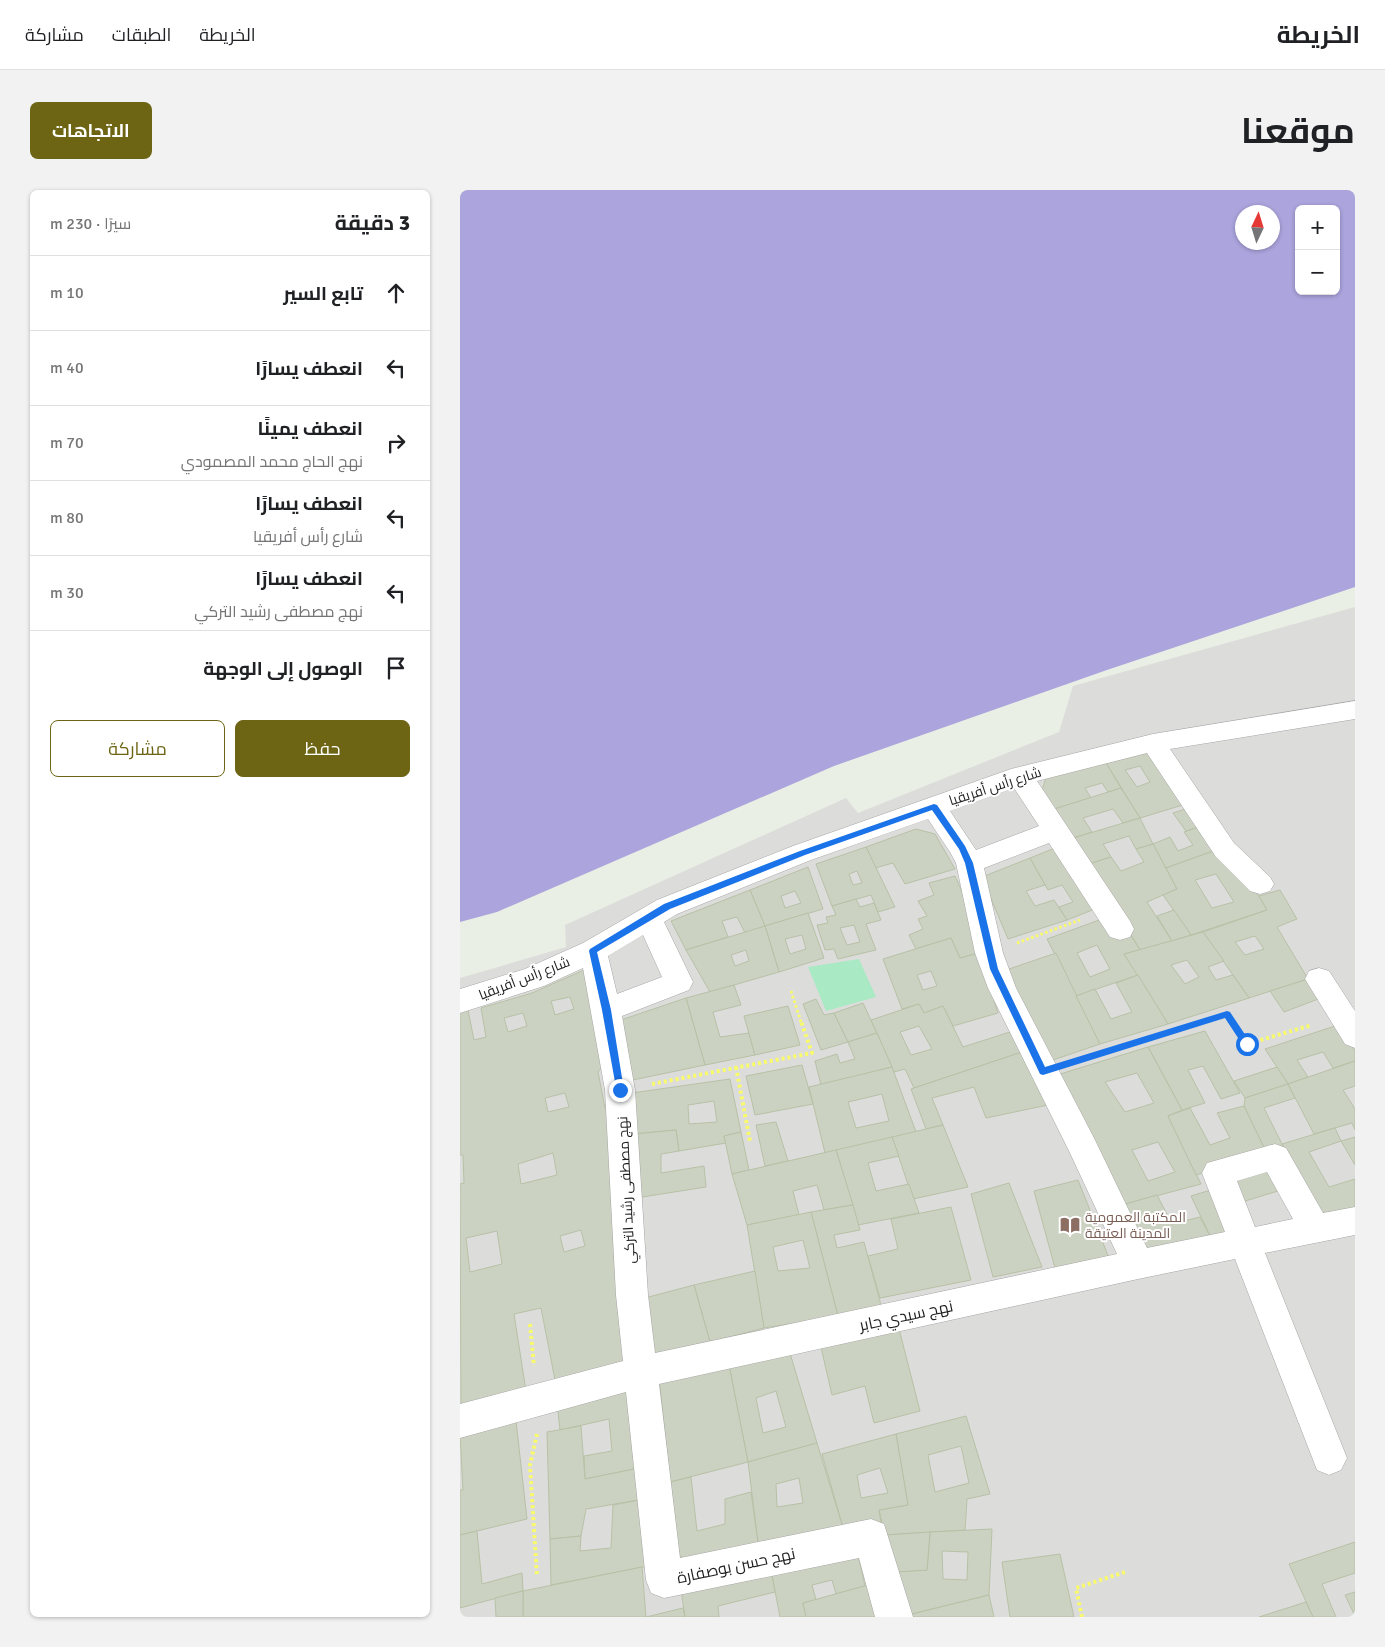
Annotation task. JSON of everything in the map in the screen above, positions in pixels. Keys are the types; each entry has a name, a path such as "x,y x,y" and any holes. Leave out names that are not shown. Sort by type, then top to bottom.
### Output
{"street":[{"name":"شارع رأس أفريقيا","path":"460,1001 534,978 593,951 667,907 802,853 1020,776 1153,743 1355,710"},
{"path":"1153,743 1225,850 1260,884"},
{"path":"1020,776 1114,919"},
{"path":"934,807 962,848 969,863 989,953 1002,988 1043,1071 1084,1147 1138,1264"},
{"path":"969,863 1055,830"},
{"path":"606,1010 679,982 648,918"},
{"name":"نهج مصطفى رشيد التركي","path":"593,951 606,1010 620,1090 632,1295 640,1372"},
{"path":"1319,979 1349,1026"},
{"path":"1314,1228 1275,1157 1218,1173 1329,1458"},
{"name":"نهج سيدي جابر","path":"460,1421 640,1372 1138,1264 1355,1221"},
{"name":"نهج حسن بوصفارة","path":"640,1372 664,1580 871,1537 894,1617"}],"path":[{"path":"989,953 1114,919"},
{"path":"620,1090 812,1052 791,991"},
{"path":"1043,1071 1227,1014 1247,1044 1349,1026"},
{"path":"736,1067 750,1140"},
{"path":"530,1324 539,1427 530,1465 537,1577"},
{"path":"1082,1617 1076,1588 1125,1572"}],"shaded area":[{"path":"460,190 1355,190 1355,587 1104,671 834,766 497,912 460,922"},
{"path":"1355,607 1355,1617 460,1617 460,978 566,947 565,925 846,798 858,813 1059,732 1073,686"}],"green space":[{"path":"859,959 876,997 826,1011 808,967"}],"building":[{"path":"1152,751 1186,804 1140,818 1106,763","holes":["1140,766 1150,782 1137,787 1125,770"]},
{"path":"1106,763 1121,788 1108,792 1102,783 1085,788 1091,798 1051,810 1041,793 1046,778"},
{"path":"1121,788 1140,818 1123,823 1113,809 1083,818 1092,832 1070,839 1051,810"},
{"path":"1189,808 1202,826 1186,831 1173,813"},
{"path":"1140,818 1153,844 1136,849 1129,836 1103,844 1111,857 1089,864 1070,839"},
{"path":"1202,826 1219,849 1166,868 1153,844 1170,837 1178,851 1193,845 1184,832"},
{"path":"916,829 935,834 955,869 905,884 893,863 875,868 866,847"},
{"path":"1153,844 1177,889 1147,902 1172,941 1140,950 1089,864 1111,857 1121,871 1144,862 1136,849"},
{"path":"1060,846 1100,907 1067,920 1059,907 1073,902 1062,885 1048,890 1030,858"},
{"path":"866,847 895,907 878,912 871,895 832,906 816,864","holes":["857,871 862,883 853,885 849,874"]},
{"path":"1219,849 1259,896 1267,910 1191,935 1163,895 1177,889 1166,868","holes":["1216,874 1234,902 1212,908 1195,880"]},
{"path":"1030,858 1045,885 1026,891 1035,906 1054,900 1067,920 1008,939 982,877"},
{"path":"808,867 823,909 765,926 750,890","holes":["795,891 801,903 785,908 781,896"]},
{"path":"955,876 969,907 979,953 960,958 951,938 916,949 909,935 923,929 918,919 927,916 918,901 934,895 929,883"},
{"path":"750,890 765,926 745,933 737,917 722,921 728,937 686,950 671,921"},
{"path":"1280,890 1297,919 1277,927 1308,979 1249,998 1203,932 1267,910 1259,896","holes":["1255,936 1264,949 1245,955 1235,942"]},
{"path":"856,899 860,907 874,903 881,920 866,924 876,950 838,959 834,949 825,950 817,925 828,923 826,917 836,915 832,906","holes":["854,925 860,942 847,945 840,928"]},
{"path":"1174,910 1191,935 1172,941 1157,916"},
{"path":"808,913 824,958 779,972 765,926","holes":["802,935 806,949 790,954 785,939"]},
{"path":"1102,919 1129,932 1140,950 1124,954 1138,975 1076,996 1047,939","holes":["1097,945 1110,969 1090,977 1077,953"]},
{"path":"765,926 779,972 710,992 686,950","holes":["746,950 749,961 735,966 731,955"]},
{"path":"1203,932 1224,961 1208,967 1216,980 1233,975 1249,998 1168,1024 1124,954","holes":["1187,960 1199,977 1185,984 1171,965"]},
{"path":"951,938 960,958 979,953 998,1013 953,1026 943,1006 924,1013 919,1004 902,1009 883,959","holes":["931,971 937,986 923,990 917,975"]},
{"path":"1056,953 1100,1044 1050,1061 1003,971"},
{"path":"584,970 603,1066 598,1072 605,1108 611,1108 631,1362 555,1380 541,1308 514,1314 526,1391 461,1409 460,1184 464,1183 463,1155 460,1155 460,1012 468,1010 474,1040 486,1037 481,1008 532,993","holes":["570,997 574,1009 555,1015 551,1001","523,1013 527,1026 508,1032 504,1018","565,1093 569,1107 548,1112 545,1098","553,1153 557,1175 521,1184 518,1164","581,1230 585,1246 564,1252 560,1236","497,1231 502,1264 470,1272 466,1238"]},
{"path":"1138,975 1168,1024 1100,1044 1076,996 1095,989 1111,1019 1132,1012 1116,983"},
{"path":"1308,979 1321,998 1284,1012 1270,991"},
{"path":"734,985 741,1005 713,1012 720,1037 749,1033 755,1055 705,1065 686,998"},
{"path":"686,998 705,1065 628,1081 618,1021"},
{"path":"816,999 824,1015 834,1013 848,1042 821,1050 803,1004"},
{"path":"863,1003 877,1033 848,1042 834,1013"},
{"path":"919,1004 924,1013 943,1006 963,1047 1010,1032 1022,1052 914,1088 905,1069 894,1072 871,1020","holes":["919,1026 932,1049 911,1055 900,1032"]},
{"path":"788,1006 800,1045 755,1055 744,1016"},
{"path":"1338,1025 1355,1051 1355,1061 1333,1068 1323,1052 1297,1060 1308,1077 1288,1084 1265,1049"},
{"path":"1205,1031 1240,1093 1221,1099 1203,1066 1188,1070 1205,1103 1182,1110 1148,1047"},
{"path":"877,1033 892,1067 821,1085 815,1061 837,1054 840,1063 855,1059 848,1042"},
{"path":"1148,1047 1182,1110 1168,1116 1201,1184 1122,1205 1057,1075","holes":["1137,1073 1154,1103 1125,1112 1105,1082","1158,1142 1175,1172 1148,1181 1132,1150"]},
{"path":"1022,1052 1048,1105 986,1118 974,1087 932,1098 943,1125 926,1129 911,1089"},
{"path":"1355,1061 1355,1086 1343,1090 1355,1109 1355,1130 1352,1123 1314,1134 1288,1084"},
{"path":"802,1065 813,1104 755,1115 746,1076"},
{"path":"892,1067 916,1132 825,1153 809,1087","holes":["882,1094 889,1121 856,1128 848,1102"]},
{"path":"1277,1067 1288,1084 1245,1098 1234,1081"},
{"path":"730,1079 741,1132 724,1136 726,1143 679,1151 676,1130 634,1134 632,1093","holes":["714,1101 717,1122 689,1124 688,1105"]},
{"path":"1288,1084 1295,1098 1264,1108 1284,1148 1266,1152 1244,1106 1245,1098"},
{"path":"1244,1106 1266,1152 1196,1175 1168,1116 1190,1108 1210,1145 1230,1138 1217,1113"},
{"path":"776,1122 788,1161 765,1166 756,1125"},
{"path":"943,1125 968,1187 913,1199 892,1137"},
{"path":"1335,1128 1341,1141 1309,1152 1329,1187 1355,1179 1355,1210 1323,1219 1282,1144"},
{"path":"676,1130 679,1151 661,1154 661,1173 704,1166 706,1187 636,1198 634,1134"},
{"path":"741,1132 749,1170 732,1174 724,1136"},
{"path":"892,1137 899,1156 868,1163 876,1191 909,1184 919,1213 858,1225 836,1150"},
{"path":"1355,1137 1355,1165 1341,1141"},
{"path":"836,1150 853,1205 824,1210 817,1185 793,1191 799,1215 747,1225 732,1174"},
{"path":"1265,1167 1278,1191 1242,1202 1229,1178"},
{"name":"المكتبة العمومية المدينة العتيقة","path":"1078,1180 1109,1258 1055,1268 1034,1191"},
{"path":"1009,1183 1042,1267 993,1277 971,1194"},
{"path":"1214,1189 1235,1232 1211,1238 1191,1196"},
{"path":"1157,1195 1172,1224 1200,1217 1211,1238 1146,1255 1122,1205"},
{"path":"853,1205 860,1230 834,1235 837,1248 864,1242 881,1305 838,1316 811,1212"},
{"path":"951,1207 971,1280 880,1298 868,1256 898,1249 891,1219"},
{"path":"811,1212 838,1316 764,1328 747,1225","holes":["803,1240 810,1268 778,1271 773,1247"]},
{"path":"755,1271 764,1328 710,1342 694,1285"},
{"path":"694,1285 710,1342 651,1356 641,1299"},
{"path":"898,1325 920,1411 874,1423 865,1386 832,1395 820,1343"},
{"path":"789,1350 817,1443 748,1462 729,1365","holes":["776,1391 786,1427 763,1433 756,1398"]},
{"path":"729,1365 748,1462 670,1482 659,1378"},
{"path":"640,1386 649,1466 585,1479 584,1456 612,1451 609,1419 560,1430 557,1402"},
{"path":"966,1416 990,1494 967,1499 965,1530 885,1535 879,1510 908,1505 896,1434","holes":["961,1446 969,1483 935,1492 928,1455"]},
{"path":"516,1421 527,1519 460,1535 460,1490 463,1490 460,1434"},
{"path":"581,1426 585,1479 649,1466 650,1498 586,1509 581,1536 550,1539 547,1432"},
{"path":"896,1434 908,1505 879,1510 881,1522 844,1531 822,1454","holes":["880,1468 888,1493 861,1498 857,1475"]},
{"path":"817,1443 844,1531 759,1550 748,1462","holes":["799,1478 803,1503 777,1507 776,1484"]},
{"path":"691,1477 697,1531 725,1524 725,1499 751,1492 759,1550 688,1562 675,1551 670,1482"},
{"path":"650,1498 653,1565 551,1585 550,1539 581,1536 580,1551 611,1548 613,1505"},
{"path":"992,1529 989,1595 908,1615 895,1572 927,1570 930,1532","holes":["942,1551 968,1552 967,1580 943,1579"]},
{"path":"477,1531 482,1584 522,1573 523,1591 460,1608 460,1535"},
{"path":"930,1532 927,1570 895,1572 885,1535"},
{"path":"1355,1542 1355,1573 1322,1584 1336,1617 1313,1617 1289,1564"},
{"path":"857,1550 865,1586 836,1594 832,1580 812,1585 816,1600 803,1603 806,1617 780,1617 771,1570"},
{"path":"1060,1554 1074,1617 1010,1617 1002,1562"},
{"path":"642,1567 646,1617 523,1617 523,1591"},
{"path":"771,1570 775,1592 718,1606 719,1617 685,1617 681,1590"},
{"path":"875,1583 885,1617 806,1617 803,1603"},
{"path":"523,1591 523,1617 496,1617 495,1598"},
{"path":"1355,1592 1355,1616 1345,1595"},
{"path":"989,1595 994,1617 908,1617 908,1615"},
{"path":"1306,1602 1313,1617 1259,1617"},
{"path":"683,1608 685,1617 646,1617"}],"place":[{"name":"المكتبة العمومية المدينة العتيقة","path":"1070,1225"}],"route":[{"path":"620,1090 613,1044 593,951 667,907 802,853 934,807 956,838 969,863 994,969 1043,1071 1227,1014 1247,1044"}]}
